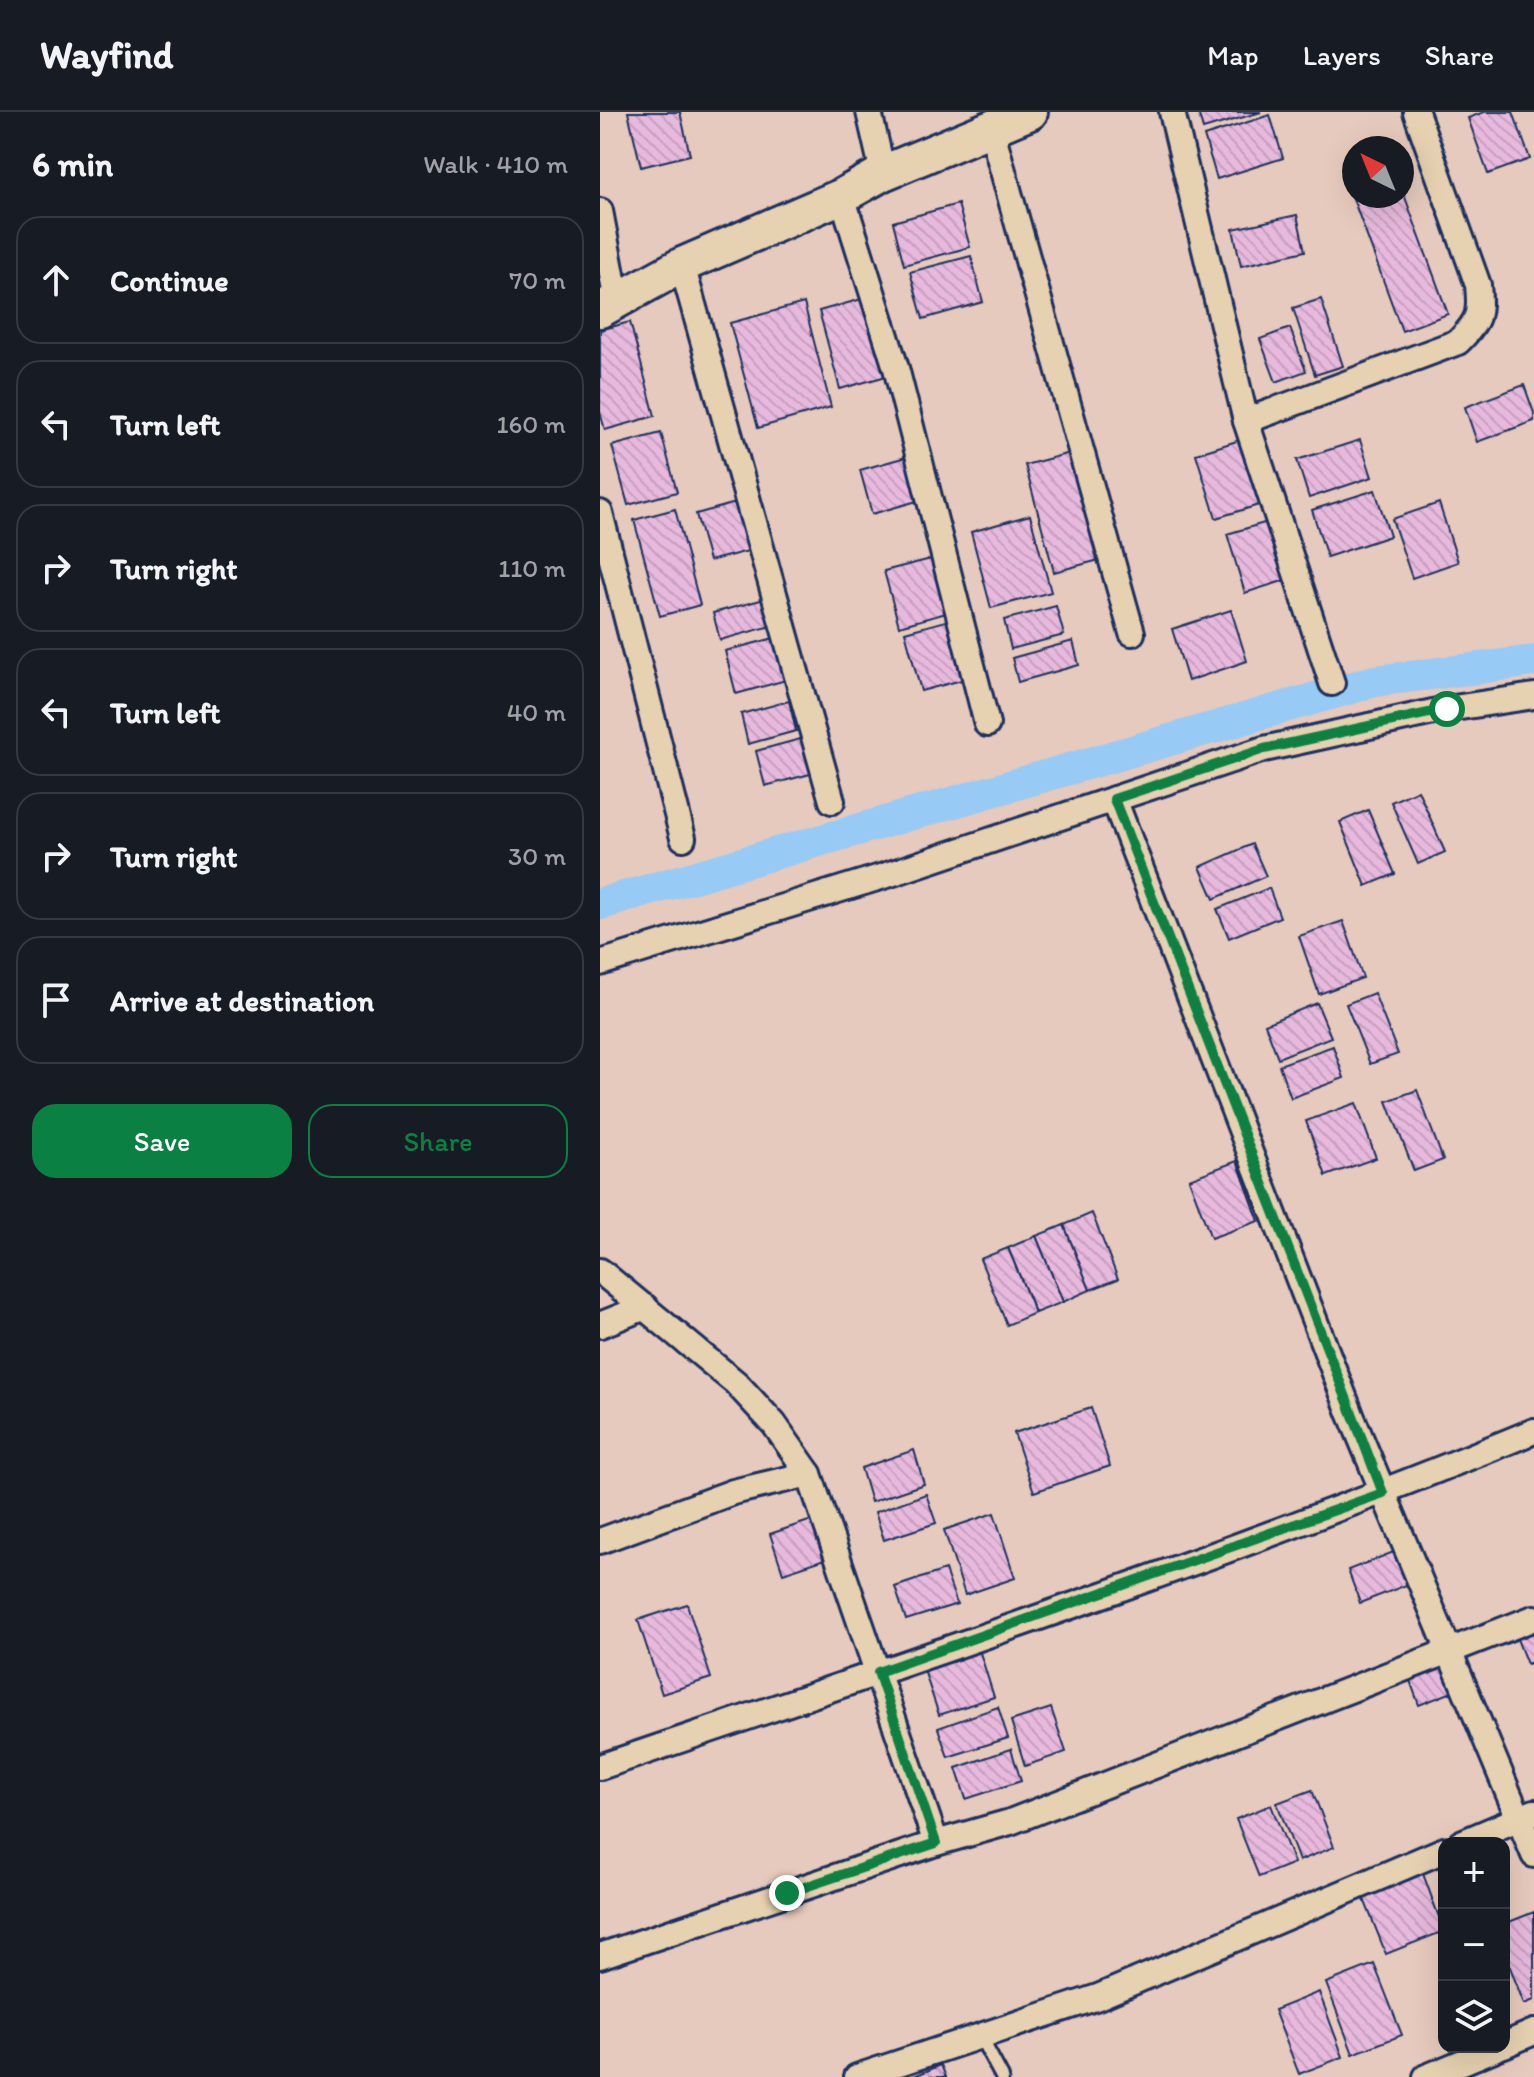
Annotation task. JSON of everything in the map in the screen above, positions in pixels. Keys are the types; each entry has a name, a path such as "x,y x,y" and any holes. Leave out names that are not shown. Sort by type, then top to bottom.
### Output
{"main road":[{"path":"609,305 682,265 842,196 883,173 1030,112"}],"street":[{"path":"869,112 883,173"},
{"path":"1172,112 1246,421 1332,683"},
{"path":"1246,421 1458,342 1477,324 1480,304 1478,285 1416,112"},
{"path":"991,128 1132,633"},
{"path":"842,196 896,368 987,724"},
{"path":"600,211 609,305"},
{"path":"682,265 832,801"},
{"path":"600,513 683,838"},
{"path":"600,963 887,875 1264,749 1447,709 1534,696"},
{"path":"1114,799 1383,1493 1448,1652 1526,1816 1534,1855"},
{"path":"600,1271 736,1383 774,1424 809,1474 936,1843"},
{"path":"600,1325 645,1307"},
{"path":"600,1767 1383,1493 1534,1431"},
{"path":"600,1541 733,1492 809,1474"},
{"path":"600,1956 936,1843 1010,1822 1534,1618"},
{"path":"1475,1837 1526,1816"},
{"path":"857,2077 1098,1997 1438,1853"},
{"path":"1510,2042 1534,2032"},
{"path":"1426,2077 1484,2053"}],"lane":[{"path":"980,2036 1002,2077"}],"building":[{"path":"628,112 680,112 690,155 641,167"},
{"path":"1198,112 1261,112 1203,129"},
{"path":"1484,112 1513,112 1530,159 1488,174 1468,118"},
{"path":"1270,115 1283,158 1217,179 1204,136"},
{"path":"958,204 970,247 904,265 893,222"},
{"path":"1357,208 1409,208 1448,314 1402,331"},
{"path":"1297,215 1305,251 1241,266 1233,229"},
{"path":"971,256 983,302 923,319 910,272"},
{"path":"869,297 890,375 840,389 819,311"},
{"path":"1321,299 1343,366 1315,375 1293,308"},
{"path":"804,303 831,407 758,428 730,323"},
{"path":"630,322 655,416 605,430 600,412 600,330"},
{"path":"1290,328 1306,371 1276,382 1260,339"},
{"path":"1524,385 1534,421 1477,442 1465,407"},
{"path":"661,433 677,492 628,505 612,446"},
{"path":"1243,439 1262,504 1216,518 1196,454"},
{"path":"1360,440 1372,477 1309,498 1297,460"},
{"path":"1074,452 1103,559 1054,572 1025,465"},
{"path":"913,455 924,499 872,514 860,470"},
{"path":"1375,490 1390,536 1327,557 1312,510"},
{"path":"743,501 756,549 709,561 696,514"},
{"path":"1439,503 1458,562 1412,578 1392,519"},
{"path":"675,509 700,605 660,616 634,520"},
{"path":"1030,515 1051,592 991,608 971,532"},
{"path":"1271,521 1289,579 1245,593 1227,534"},
{"path":"935,558 950,612 899,626 884,571"},
{"path":"768,598 775,625 720,640 713,613"},
{"path":"1056,606 1064,635 1011,649 1004,620"},
{"path":"1231,610 1247,661 1188,681 1172,629"},
{"path":"953,619 969,678 921,691 905,632"},
{"path":"782,636 793,678 736,694 725,651"},
{"path":"1073,641 1079,665 1018,682 1012,658"},
{"path":"789,701 796,731 748,744 741,714"},
{"path":"804,738 814,773 765,786 756,751"},
{"path":"1418,790 1445,852 1418,864 1391,802"},
{"path":"1368,810 1395,874 1366,886 1340,822"},
{"path":"1252,844 1266,876 1214,899 1200,867"},
{"path":"1269,888 1280,917 1229,938 1217,909"},
{"path":"1343,921 1363,978 1319,994 1299,936"},
{"path":"1374,993 1398,1054 1370,1064 1346,1004"},
{"path":"1317,1003 1331,1037 1278,1058 1265,1024"},
{"path":"1333,1046 1344,1078 1291,1098 1279,1065"},
{"path":"1417,1090 1443,1160 1414,1171 1387,1101"},
{"path":"1356,1103 1376,1158 1326,1176 1306,1121"},
{"path":"1237,1161 1259,1221 1211,1238 1189,1179"},
{"path":"1092,1213 1118,1279 1090,1290 1064,1225"},
{"path":"1064,1225 1090,1290 1063,1302 1036,1236"},
{"path":"1036,1236 1063,1302 1035,1313 1008,1248"},
{"path":"1008,1248 1035,1313 1007,1325 980,1259"},
{"path":"1091,1408 1110,1466 1034,1492 1014,1433"},
{"path":"914,1450 924,1484 871,1502 861,1468"},
{"path":"926,1494 936,1523 884,1540 875,1512"},
{"path":"994,1513 1015,1578 965,1595 944,1530"},
{"path":"821,1517 834,1556 783,1573 770,1534"},
{"path":"1396,1551 1409,1584 1360,1603 1348,1570"},
{"path":"945,1570 957,1604 906,1620 895,1587"},
{"path":"687,1604 711,1678 662,1694 638,1620"},
{"path":"1534,1620 1534,1661 1527,1664 1513,1629"},
{"path":"977,1643 994,1697 939,1715 921,1661"},
{"path":"1444,1662 1455,1691 1419,1705 1408,1675"},
{"path":"998,1707 1008,1738 948,1757 938,1728"},
{"path":"1051,1708 1066,1752 1025,1766 1011,1721"},
{"path":"1011,1749 1021,1781 966,1799 956,1768"},
{"path":"1312,1790 1334,1847 1299,1861 1277,1803"},
{"path":"1271,1805 1294,1863 1259,1877 1236,1819"},
{"path":"1422,1871 1438,1915 1438,1933 1386,1954 1362,1894"},
{"path":"1534,1912 1534,2000 1524,2004 1510,1967 1510,1922"},
{"path":"1374,1964 1402,2035 1353,2054 1326,1983"},
{"path":"1319,1992 1343,2057 1299,2074 1274,2010"},
{"path":"941,2065 946,2077 912,2077"}],"waterway":[{"path":"600,904 1375,681 1534,661"}],"route":[{"path":"787,1893 936,1843 878,1672 1383,1493 1114,799 1264,749 1447,709"}]}
